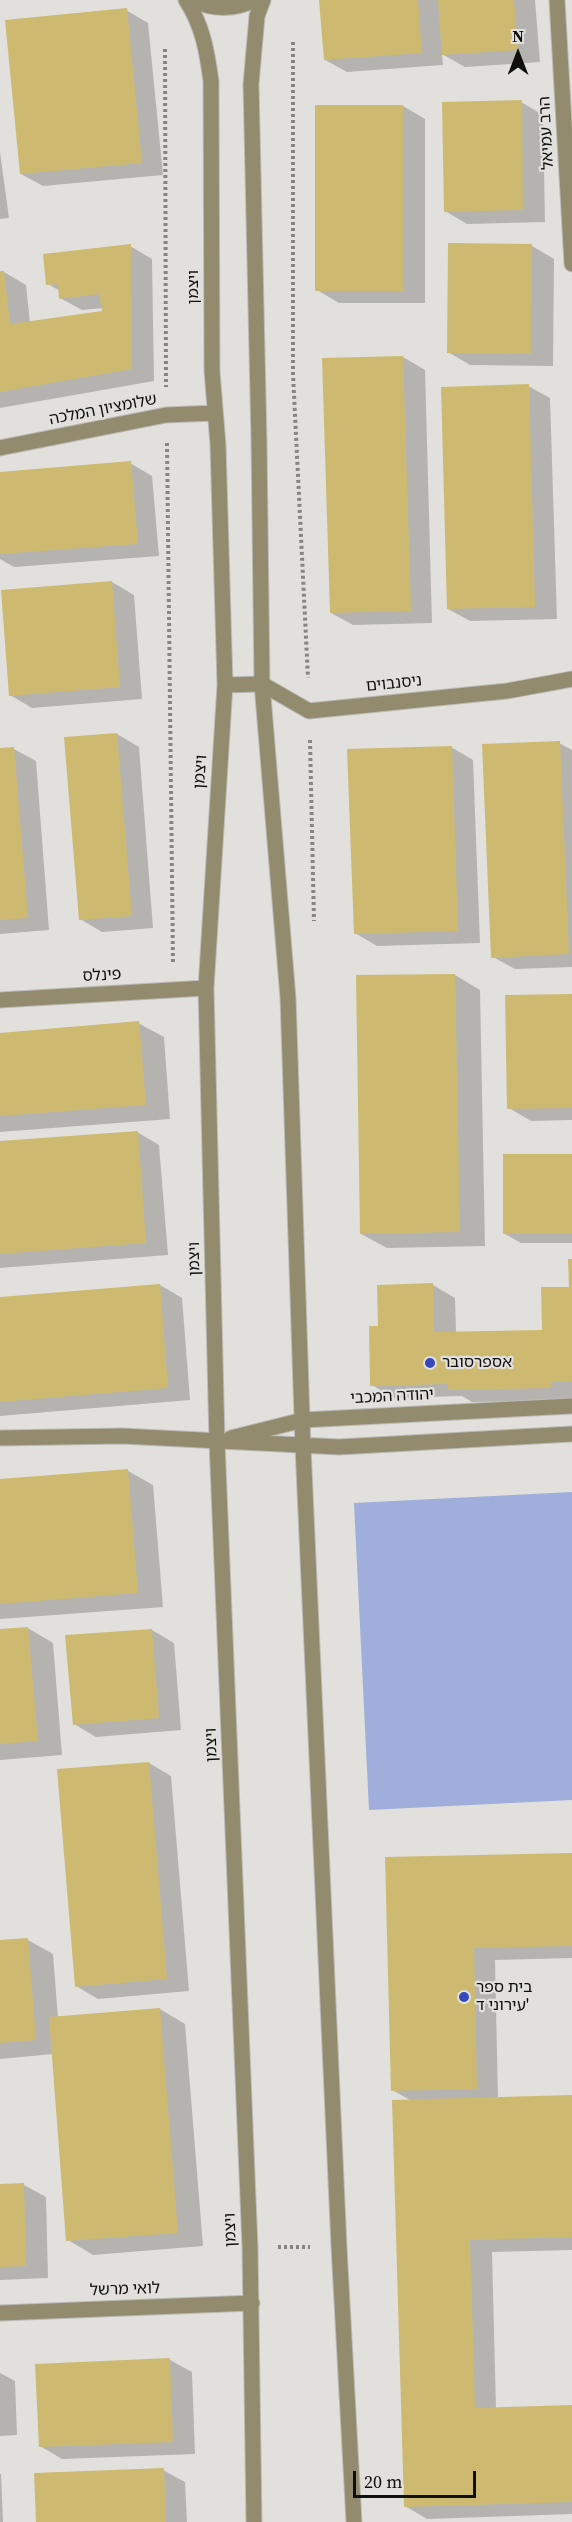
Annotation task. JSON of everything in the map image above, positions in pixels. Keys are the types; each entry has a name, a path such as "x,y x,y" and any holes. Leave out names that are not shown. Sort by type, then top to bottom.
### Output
{"street":[{"name":"ויצמן","path":"186,0 195,14 206,41 212,81 212,359 214,413 218,444 225,685 206,988 217,1442 252,2303 254,2522"},
{"path":"194,0 222,8 244,6 255,0"},
{"path":"263,0 257,16 251,84 262,684 288,998 303,1447 339,2247 354,2522"},
{"name":"הרב עמיאל","path":"557,0 572,264"},
{"name":"שלומציון המלכה","path":"0,448 166,415 214,413"},
{"name":"ניסנבוים","path":"309,711 507,691 572,679"},
{"path":"225,685 262,684 309,711"},
{"name":"פינלס","path":"0,1000 206,988"},
{"name":"יהודה המכבי","path":"217,1442 303,1420 572,1406"},
{"name":"יהודה המכבי","path":"0,1438 122,1436 339,1448 572,1434"},
{"name":"לואי מרשל","path":"0,2313 252,2303"}],"path":[{"path":"293,42 294,374 309,711 314,924"},
{"path":"165,49 166,415 173,990"},
{"path":"250,2247 339,2247"}],"shaded area":[{"path":"572,1492 572,1800 369,1810 354,1503"}],"building":[{"path":"319,0 418,0 422,53 324,60"},
{"path":"438,0 514,0 518,50 442,55"},
{"path":"127,8 142,163 20,174 5,20"},
{"path":"522,100 523,210 444,212 442,102"},
{"path":"315,105 403,105 403,291 315,291"},
{"path":"448,243 532,244 531,354 447,353"},
{"path":"131,244 132,369 0,392 0,271 4,271 10,324 102,311 99,294 59,299 58,284 46,285 43,254"},
{"path":"403,356 411,611 330,613 322,358"},
{"path":"529,384 535,607 447,609 441,387"},
{"path":"131,461 138,544 0,554 0,472"},
{"path":"112,581 120,687 9,696 1,590"},
{"path":"117,733 132,916 79,920 64,737"},
{"path":"560,741 569,954 491,958 482,744"},
{"path":"452,746 458,931 354,934 347,749"},
{"path":"14,747 28,918 0,920 0,748"},
{"path":"455,974 460,1232 360,1234 356,975"},
{"path":"572,994 572,1108 507,1109 505,995"},
{"path":"139,1021 146,1105 0,1116 0,1033"},
{"path":"138,1131 146,1243 0,1254 0,1141"},
{"path":"503,1154 572,1154 572,1234 503,1234"},
{"path":"568,1259 572,1259 572,1381 551,1382 551,1388 448,1390 448,1384 370,1386 369,1326 378,1326 377,1285 433,1283 434,1332 542,1330 541,1287 569,1287"},
{"path":"160,1284 168,1388 0,1402 0,1297"},
{"path":"128,1469 138,1593 0,1604 0,1479"},
{"path":"28,1627 38,1741 0,1744 0,1629"},
{"path":"152,1629 159,1718 73,1725 65,1635"},
{"path":"149,1762 167,1979 75,1987 57,1769"},
{"path":"572,1853 572,1946 474,1948 477,2089 391,2091 385,1857"},
{"path":"28,1938 36,2040 0,2043 0,1940"},
{"path":"160,2008 178,2233 66,2241 49,2017"},
{"path":"572,2095 572,2237 470,2240 475,2408 572,2405 572,2502 404,2507 392,2100"},
{"path":"24,2183 26,2266 0,2267 0,2184"},
{"path":"170,2358 173,2442 39,2447 35,2364"},
{"path":"164,2468 166,2522 36,2522 34,2473"}],"place":[{"name":"אספרסובר","path":"430,1363"},
{"name":"בית ספר עירוני ד'","path":"464,1997"}]}
